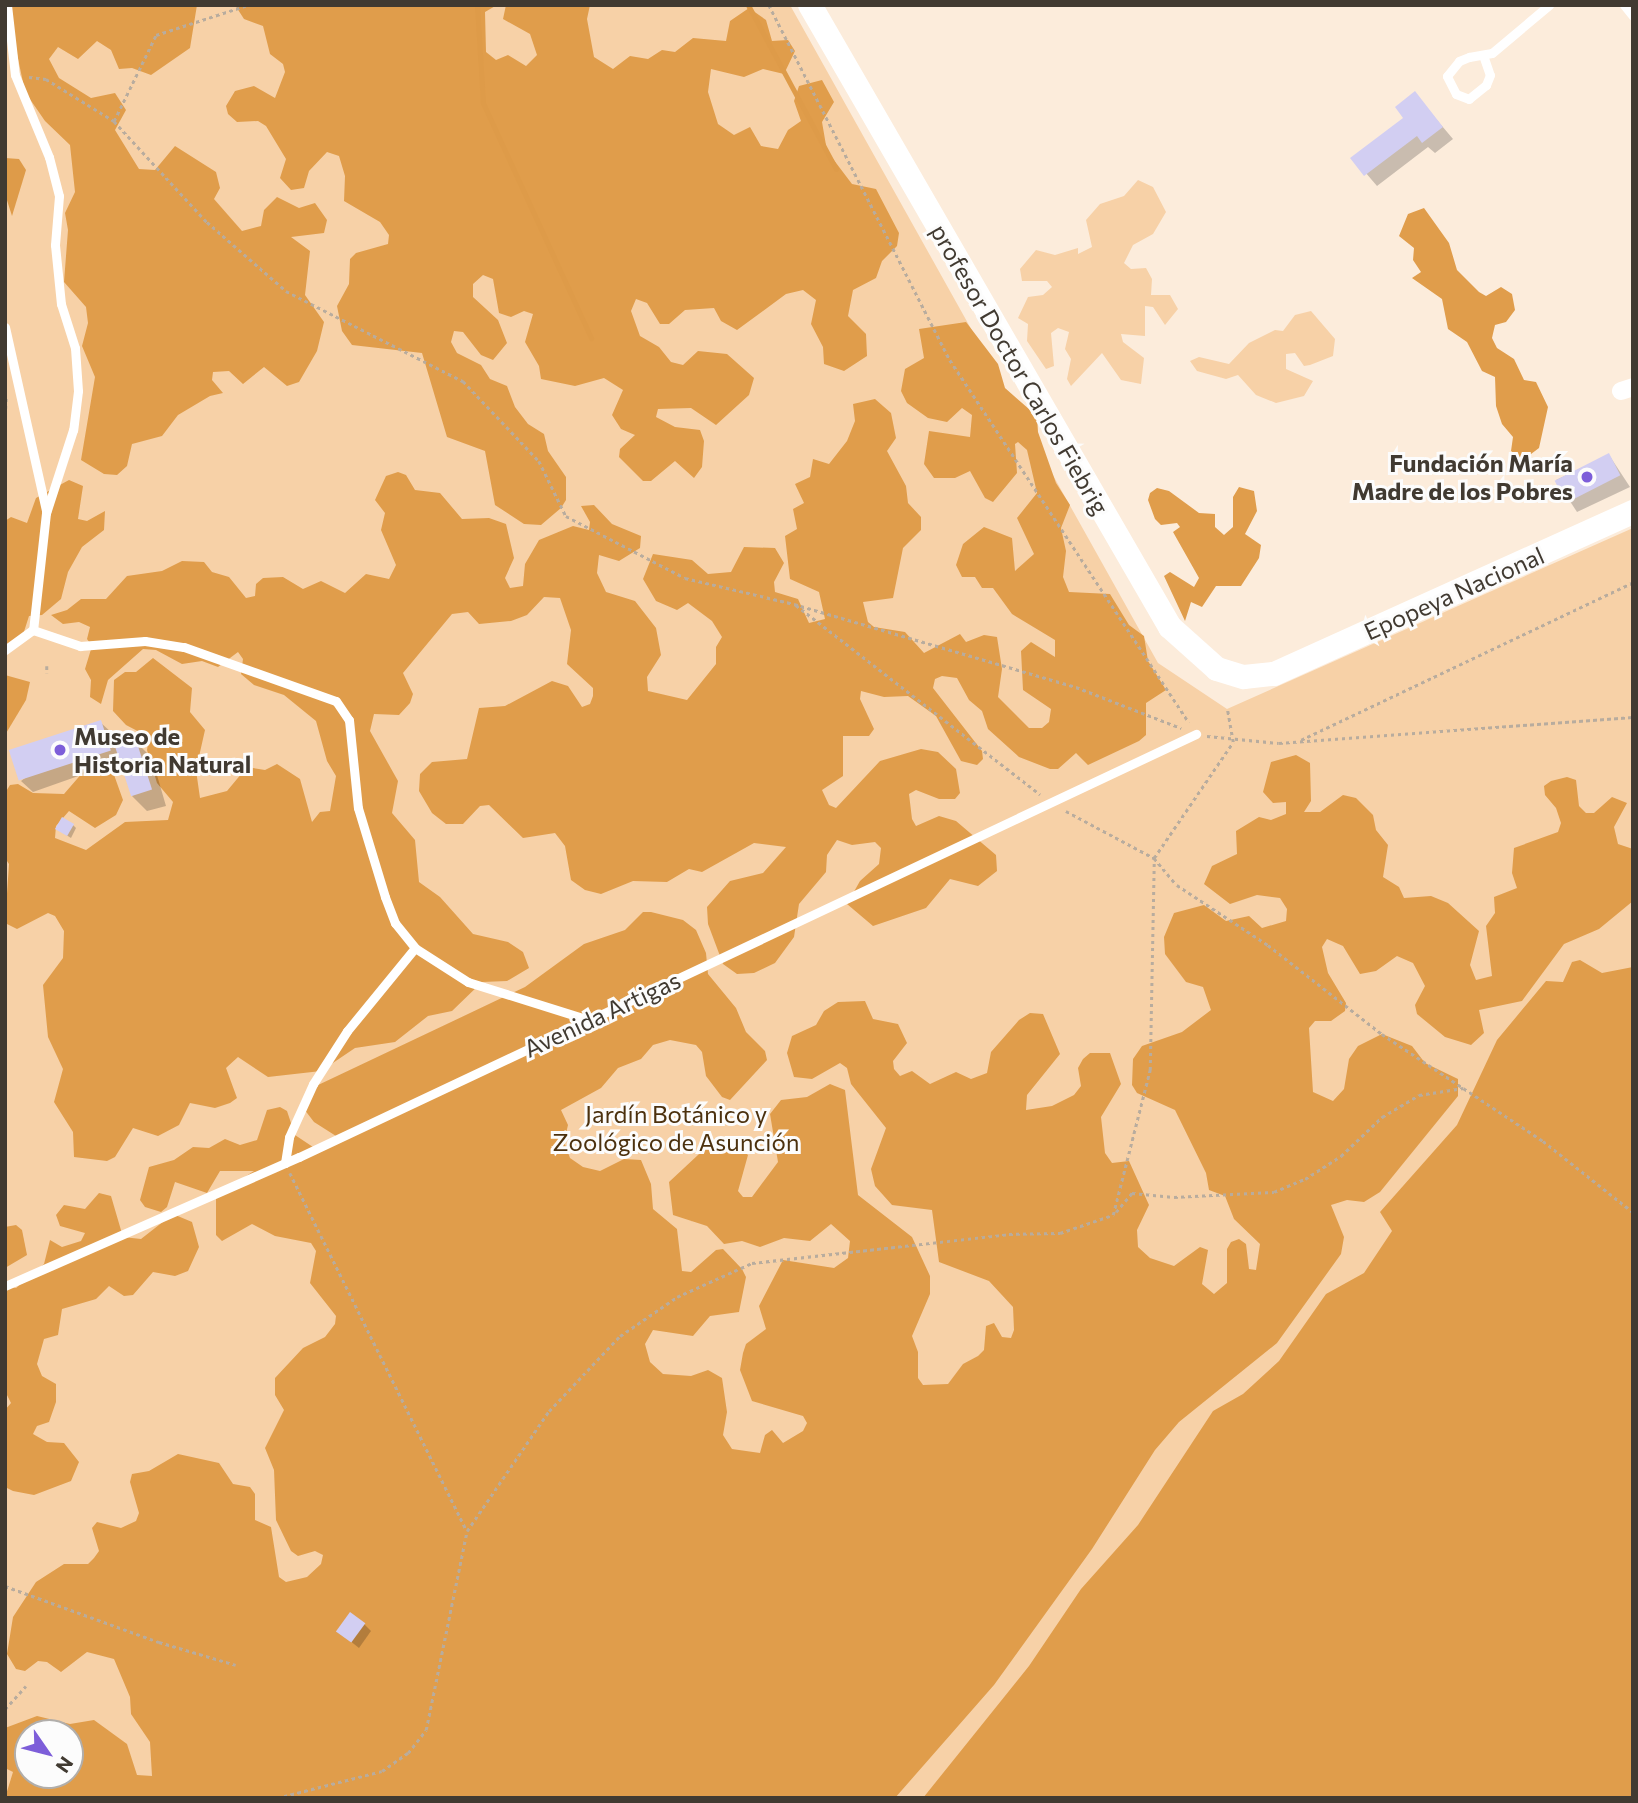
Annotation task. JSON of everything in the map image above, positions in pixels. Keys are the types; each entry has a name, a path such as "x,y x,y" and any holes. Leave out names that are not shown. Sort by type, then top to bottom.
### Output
{"street":[{"name":"profesor Doctor Carlos Fiebrig","path":"810,5 1170,626 1217,669 1244,677 1274,674"},
{"name":"Epopeya Nacional","path":"1274,674 1633,512"}],"lane":[{"path":"5,650 33,630 46,513 73,430 77,369 75,348 61,304 55,245 59,196 49,157 15,75 7,5"},
{"path":"1483,55 1490,75 1486,85 1469,99 1456,94 1448,84 1452,68 1459,61 1483,55 1509,41 1549,5"},
{"path":"1623,5 1633,16"},
{"path":"5,327 46,513"},
{"path":"33,630 80,646 145,641 184,647 336,701 349,720 358,808 385,897 395,922 415,948 468,982 589,1020"},
{"name":"Avenida Artigas","path":"5,1286 285,1163 1196,734"},
{"path":"285,1163 289,1137 313,1084 346,1031 415,948"}],"path":[{"path":"114,121 156,35 247,5"},
{"path":"769,5 950,360 1196,734"},
{"path":"15,75 46,79 114,121 206,222 286,291 463,380 539,461 566,516 685,578 794,604 1076,687 1196,734 1233,742 1298,741 1633,718"},
{"path":"1298,741 1633,583"},
{"path":"794,604 1050,803 1154,859 1177,885 1268,945 1382,1034 1543,1141 1633,1212"},
{"path":"47,666 47,673"},
{"path":"1113,1215 1150,1070 1154,859 1233,742 1227,709"},
{"path":"277,1798 382,1771 408,1753 426,1730 467,1531 549,1411 620,1336 707,1282 752,1263 1009,1234 1060,1233 1113,1215 1132,1193 1174,1197 1274,1192 1305,1179 1341,1156 1382,1117 1419,1095 1463,1088"},
{"path":"285,1163 467,1531"},
{"path":"5,1586 159,1642 236,1665"},
{"path":"5,1709 26,1686"}],"green space":[{"name":"Jardín Botánico y Zoológico de Asunción","path":"5,5 790,5 1158,663 1227,709 1633,528 1633,1798 5,1798"},
{"path":"1138,180 1153,187 1166,212 1153,234 1133,245 1124,263 1131,269 1146,268 1152,279 1151,295 1170,295 1178,309 1165,325 1153,307 1145,306 1145,336 1121,334 1123,342 1144,358 1141,384 1121,380 1102,353 1071,386 1067,379 1071,359 1065,349 1069,332 1058,328 1051,333 1054,366 1046,369 1027,341 1028,324 1018,318 1028,297 1043,295 1052,287 1047,281 1022,281 1020,269 1036,250 1055,255 1078,248 1078,254 1092,247 1086,220 1100,204 1124,196"},
{"path":"1311,311 1335,339 1333,356 1310,365 1304,366 1295,353 1286,354 1286,369 1313,381 1304,396 1276,403 1256,395 1238,375 1226,379 1197,371 1190,361 1199,357 1229,364 1249,343 1275,330 1283,331 1295,315"}],"shaded area":[{"path":"12,5 197,5 190,48 151,75 132,68 119,69 111,50 97,41 78,59 58,47 49,59 59,78 91,98 115,93 126,110 115,130 139,169 155,170 175,146 216,172 220,188 214,199 242,231 261,226 264,210 277,197 299,208 315,203 327,220 324,233 291,237 310,251 305,295 324,322 317,351 299,382 287,386 264,367 243,384 229,371 213,372 212,380 223,393 210,396 178,415 162,436 132,444 127,466 117,475 104,474 81,460 95,377 82,346 88,323 86,307 64,282 68,230 65,213 75,192 70,145 45,121 25,92 12,30"},
{"path":"235,5 497,5 485,12 486,52 496,60 508,55 526,66 537,55 530,34 503,19 506,5 590,5 587,19 594,57 613,69 630,56 648,59 662,50 675,52 693,38 726,41 730,21 749,8 766,20 772,41 788,40 795,51 784,74 763,69 744,77 711,69 708,92 718,124 734,135 750,127 761,146 778,149 788,130 801,121 794,101 799,86 822,80 834,102 822,122 827,151 852,184 876,189 899,233 897,246 882,261 876,278 853,290 848,316 866,334 867,356 844,371 824,364 823,347 811,324 816,300 803,290 786,294 737,330 721,321 714,308 685,310 669,324 660,324 647,303 636,299 631,311 640,336 659,347 671,362 683,365 698,351 727,354 754,378 749,395 716,425 691,408 658,409 656,417 675,427 700,430 704,441 702,467 694,478 675,461 651,481 643,481 619,457 620,449 635,435 621,429 612,415 623,390 604,378 575,386 541,379 539,366 525,342 533,314 524,311 511,317 499,313 493,279 483,275 473,284 473,297 498,320 507,343 493,360 481,355 463,332 454,331 451,342 457,353 481,365 490,379 507,386 515,407 528,424 544,434 548,451 566,477 566,500 561,508 541,525 524,524 495,505 485,451 447,437 422,353 352,345 342,331 337,306 349,284 350,259 356,253 388,244 389,235 380,222 344,201 345,176 339,156 327,152 309,171 304,188 291,190 280,178 286,159 266,126 258,121 237,122 228,114 226,106 235,91 254,86 275,98 285,72 283,64 270,54 263,26 244,19"},
{"path":"5,158 19,159 26,170 12,216 5,194"},
{"path":"1424,208 1449,243 1457,270 1479,292 1486,296 1501,287 1512,294 1515,310 1506,322 1495,325 1492,338 1497,348 1514,359 1524,380 1536,382 1548,407 1539,448 1527,457 1520,458 1511,451 1513,437 1502,424 1496,406 1495,377 1482,371 1467,342 1448,329 1442,299 1412,278 1421,272 1413,260 1414,248 1399,236 1408,214"},
{"path":"966,322 998,364 1005,388 1037,416 1038,432 1056,483 1070,505 1061,528 1066,551 1063,577 1069,592 1110,594 1129,625 1144,636 1148,661 1166,690 1146,703 1146,735 1139,741 1088,765 1076,753 1058,769 1050,769 1019,757 988,729 982,711 969,700 957,678 942,676 935,679 933,688 982,751 983,759 977,765 961,761 936,716 908,696 884,697 861,691 860,699 874,729 869,736 843,736 843,776 822,790 829,805 836,808 880,761 921,749 938,752 956,769 960,793 955,799 939,799 916,790 909,794 912,819 916,826 939,816 956,821 996,855 997,871 978,886 950,879 926,908 873,926 847,904 860,881 879,864 881,848 875,842 852,845 837,840 827,855 826,872 799,904 794,937 775,963 754,973 737,974 723,964 708,924 707,907 730,881 763,873 786,847 754,843 702,872 689,869 667,882 633,881 601,894 585,890 571,880 565,846 555,833 523,838 489,805 480,806 463,824 446,824 432,813 419,791 420,774 432,762 467,759 479,708 505,706 552,681 568,686 582,707 590,704 593,696 593,688 567,664 571,630 560,598 544,597 527,615 511,621 479,624 468,612 452,614 403,673 413,694 410,703 399,715 374,714 370,731 398,781 392,813 415,840 419,882 440,897 473,934 508,942 523,952 529,968 507,981 482,982 452,1011 428,1016 395,1042 355,1048 321,1071 268,1077 238,1057 226,1068 237,1098 230,1103 215,1108 190,1103 179,1125 158,1136 133,1128 115,1157 107,1161 74,1157 73,1132 54,1102 63,1069 48,1037 43,985 63,958 64,931 55,916 48,913 17,929 5,923 9,864 5,858 5,793 10,785 18,784 33,793 64,794 90,764 113,772 123,800 116,815 95,828 69,811 56,826 55,838 86,850 125,822 168,820 173,802 157,783 147,750 149,737 126,725 113,711 114,680 125,672 136,672 153,658 192,688 190,712 205,730 196,770 200,798 227,791 247,767 265,770 277,764 300,779 312,822 320,812 330,811 336,776 327,761 316,721 284,695 254,685 241,674 243,659 238,652 218,667 202,661 182,664 156,650 143,649 108,680 101,704 90,697 91,680 85,669 92,646 87,639 90,627 79,622 63,624 51,615 67,610 81,599 106,599 127,576 162,571 182,561 204,562 212,572 229,577 246,598 255,596 256,584 263,578 283,577 303,589 321,581 345,593 366,574 389,579 396,565 381,530 385,513 375,500 386,476 398,472 406,475 415,490 440,493 462,519 489,518 506,524 514,558 505,578 510,588 523,586 525,564 539,540 573,526 589,530 590,522 581,506 594,505 612,524 641,536 640,548 619,561 599,555 597,573 606,592 635,601 656,628 661,655 647,677 648,691 687,700 716,664 716,647 722,637 712,621 688,603 677,610 656,601 643,579 653,554 692,560 708,574 731,572 744,547 775,548 784,563 774,582 775,592 798,599 809,623 825,619 819,592 790,579 785,536 797,529 793,509 804,503 795,484 810,477 813,459 829,464 847,441 855,421 853,404 875,399 891,413 896,438 887,451 906,486 908,503 921,517 921,530 903,548 893,598 863,602 868,622 874,627 905,632 924,653 960,634 966,642 984,635 997,637 1002,669 998,697 1029,728 1042,728 1049,722 1051,709 1023,690 1021,651 1031,642 1055,657 1055,640 1012,614 993,588 982,588 975,577 962,577 956,565 963,544 984,527 1012,538 1015,571 1034,554 1017,518 1037,493 1027,450 1018,442 1015,444 1017,473 993,502 985,498 970,471 955,478 934,478 924,464 929,431 970,437 972,415 962,408 947,422 928,418 907,403 901,391 905,369 924,358 919,329"},
{"path":"69,480 83,486 78,519 87,521 105,511 104,530 82,547 68,572 61,599 42,615 29,616 21,641 5,656 5,521 11,517 27,523 36,498"},
{"path":"1239,487 1254,491 1257,511 1245,534 1261,545 1259,558 1241,586 1216,586 1202,607 1191,602 1185,621 1164,576 1170,572 1194,587 1199,578 1173,532 1180,527 1177,523 1161,525 1155,519 1148,500 1150,493 1157,488 1169,491 1199,513 1215,514 1215,527 1224,535 1233,527 1233,497"},
{"path":"5,675 30,682 26,700 5,735"},
{"path":"1296,755 1310,763 1311,801 1304,812 1320,812 1343,795 1356,798 1373,815 1376,830 1388,845 1383,877 1399,887 1404,898 1431,896 1448,903 1479,931 1470,965 1476,980 1492,976 1486,926 1495,913 1494,897 1517,888 1512,873 1514,848 1558,832 1561,823 1556,808 1545,795 1544,786 1551,781 1567,777 1576,780 1579,806 1586,813 1594,813 1612,797 1627,803 1614,827 1618,844 1633,849 1633,901 1599,929 1564,944 1522,1001 1479,1010 1484,1033 1471,1045 1445,1037 1417,1014 1415,1005 1425,986 1413,963 1397,956 1376,971 1360,974 1343,946 1327,939 1322,947 1328,973 1346,1003 1345,1011 1331,1021 1315,1021 1309,1028 1313,1092 1333,1101 1344,1089 1349,1059 1358,1046 1382,1034 1412,1046 1425,1063 1458,1079 1458,1096 1380,1192 1364,1202 1347,1200 1331,1205 1344,1237 1341,1254 1277,1343 1179,1422 1155,1450 1092,1549 994,1685 895,1798 5,1798 13,1772 5,1768 5,1728 14,1725 14,1789 84,1789 84,1722 94,1720 127,1744 137,1775 152,1776 150,1742 131,1714 130,1697 114,1659 87,1652 61,1672 47,1662 38,1661 25,1671 16,1669 7,1654 13,1617 36,1582 64,1564 88,1564 99,1551 92,1528 97,1522 121,1528 136,1521 139,1513 130,1482 132,1474 149,1471 178,1454 219,1463 233,1484 250,1487 255,1494 255,1520 271,1527 279,1577 286,1582 307,1577 321,1564 323,1555 315,1551 298,1556 291,1551 276,1520 274,1470 265,1448 284,1410 275,1395 275,1378 303,1348 325,1337 335,1324 336,1316 310,1283 316,1251 311,1243 275,1236 252,1224 222,1241 216,1235 216,1195 254,1171 220,1171 207,1193 175,1182 167,1207 161,1212 145,1207 140,1200 149,1167 174,1160 193,1147 209,1148 225,1139 240,1145 257,1140 267,1110 280,1107 287,1111 295,1135 316,1149 336,1136 314,1122 304,1109 316,1086 525,987 584,944 625,930 643,912 683,920 696,930 706,953 708,974 736,1008 746,1032 765,1051 767,1060 730,1100 722,1097 706,1076 702,1052 696,1045 670,1040 653,1045 641,1059 618,1068 601,1088 561,1110 568,1125 564,1142 570,1158 583,1167 600,1171 624,1159 641,1160 651,1184 653,1209 677,1229 682,1271 691,1272 716,1250 723,1249 742,1269 746,1277 739,1312 710,1316 693,1336 653,1330 645,1344 650,1362 663,1374 691,1376 708,1370 722,1378 727,1412 723,1435 732,1449 760,1453 765,1435 772,1430 783,1443 803,1431 807,1423 803,1416 752,1401 740,1370 746,1344 766,1329 759,1306 783,1260 834,1268 848,1258 850,1241 831,1224 810,1241 784,1238 760,1247 742,1241 724,1244 707,1226 673,1215 669,1182 713,1141 730,1138 748,1155 738,1191 743,1197 752,1197 778,1162 770,1114 781,1100 807,1097 830,1084 845,1090 858,1195 912,1237 930,1276 930,1294 912,1336 918,1352 918,1378 923,1385 948,1384 963,1364 978,1356 984,1350 986,1326 994,1323 1002,1337 1011,1338 1014,1330 1013,1307 989,1281 939,1262 932,1210 892,1205 875,1186 871,1169 886,1128 851,1084 847,1068 840,1063 812,1079 794,1077 787,1053 792,1036 816,1025 824,1011 838,1002 865,1001 873,1019 898,1024 907,1043 893,1061 894,1069 900,1076 912,1071 930,1084 956,1072 971,1079 987,1073 991,1052 1019,1020 1030,1013 1043,1014 1060,1054 1027,1095 1026,1110 1052,1106 1074,1095 1081,1086 1078,1068 1083,1059 1090,1053 1110,1053 1121,1084 1101,1117 1105,1153 1112,1163 1129,1161 1149,1205 1137,1230 1138,1247 1150,1258 1174,1266 1200,1247 1208,1250 1202,1284 1214,1294 1227,1283 1227,1249 1231,1242 1239,1239 1246,1244 1249,1269 1256,1270 1260,1244 1234,1219 1225,1196 1209,1190 1206,1173 1175,1110 1137,1093 1132,1085 1133,1059 1142,1046 1182,1032 1211,1010 1203,987 1186,982 1165,954 1164,937 1174,913 1204,905 1226,921 1249,916 1262,928 1286,921 1287,909 1280,898 1257,895 1230,904 1204,884 1212,866 1237,854 1236,831 1259,817 1271,820 1286,814 1286,802 1273,803 1263,792 1271,762"},
{"path":"1580,960 1602,973 1633,967 1633,1798 923,1798 1029,1666 1081,1589 1138,1525 1213,1411 1243,1394 1279,1361 1326,1294 1364,1273 1392,1231 1380,1212 1457,1125 1497,1040 1546,981 1563,982 1572,962"},
{"path":"99,1193 111,1196 123,1237 141,1239 173,1214 192,1222 199,1247 188,1271 175,1276 153,1272 133,1295 124,1296 109,1286 96,1299 62,1309 58,1335 44,1339 37,1364 42,1376 56,1384 56,1402 49,1422 37,1426 33,1434 47,1442 64,1443 79,1462 71,1481 34,1495 13,1491 5,1487 5,1410 11,1403 5,1391 5,1285 16,1288 44,1264 50,1240 62,1247 81,1241 85,1233 60,1226 56,1215 64,1205 85,1209"},
{"path":"16,1225 22,1230 27,1255 5,1268 5,1227"}],"building":[{"path":"1415,91 1443,127 1422,143 1417,136 1364,176 1350,158 1403,118 1395,107"},
{"name":"Fundación María Madre de los Pobres","path":"1609,453 1620,475 1566,503 1555,481"},
{"name":"Museo de Historia Natural","path":"101,720 111,750 19,780 9,750"},
{"path":"136,740 152,789 131,796 115,747"},
{"path":"62,817 74,824 67,836 55,829"},
{"path":"350,1612 365,1623 351,1643 336,1631"}],"waterway":[{"path":"477,5 483,103 591,338"},
{"path":"748,5 836,169"}],"place":[{"name":"Fundación María Madre de los Pobres","path":"1587,477"},
{"name":"Museo de Historia Natural","path":"60,750"}]}
